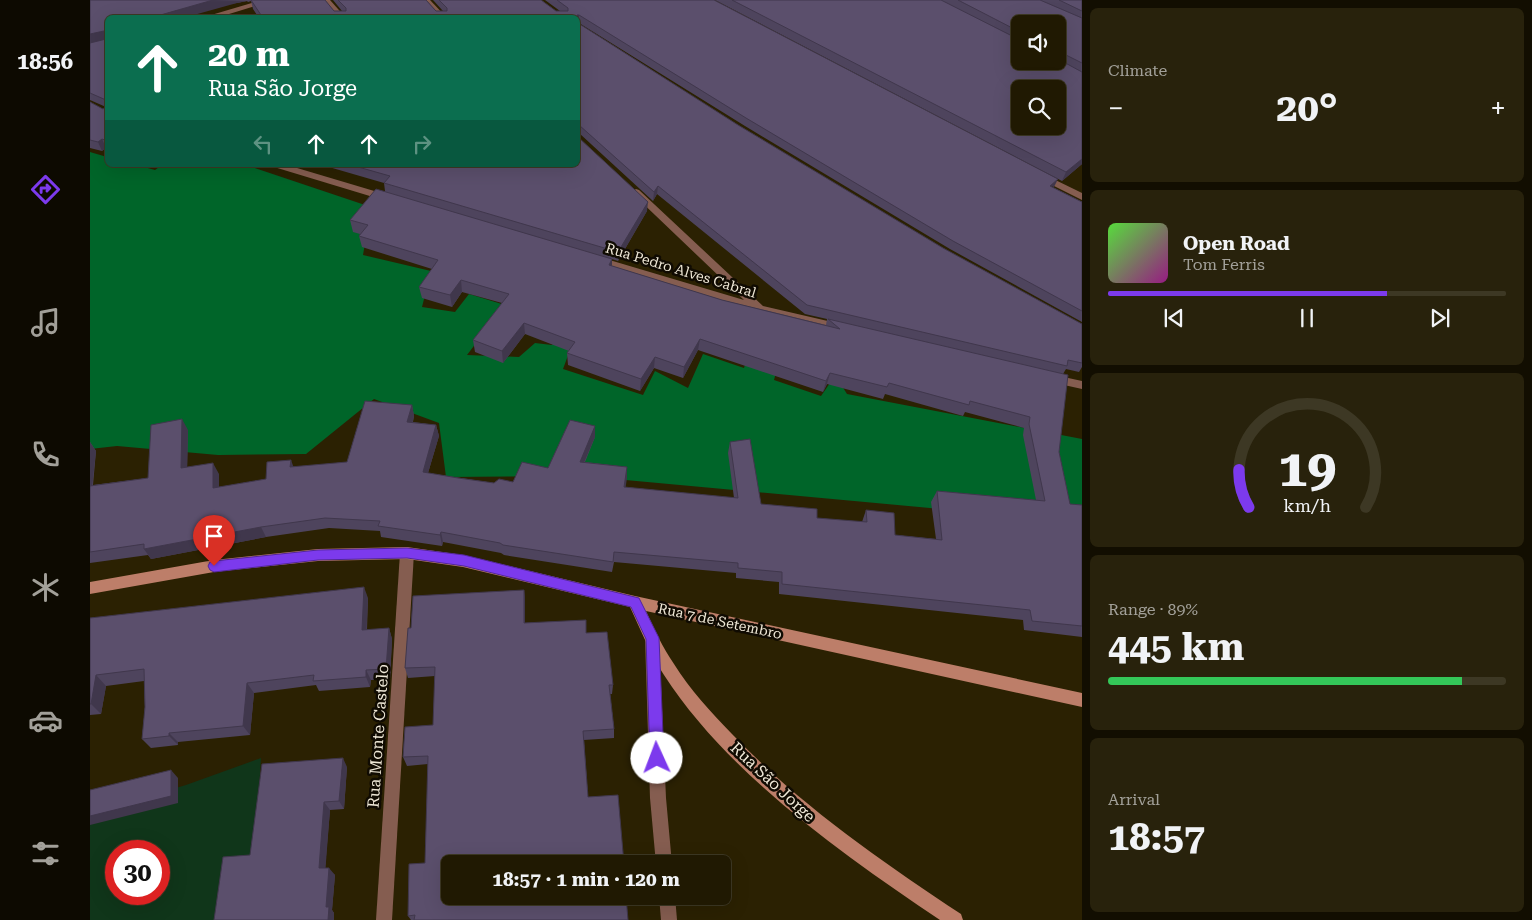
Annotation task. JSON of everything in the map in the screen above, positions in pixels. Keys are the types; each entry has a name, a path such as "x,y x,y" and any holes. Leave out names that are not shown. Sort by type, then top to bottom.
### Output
{"main road":[{"name":"Rua 7 de Setembro","path":"90,588 214,566 299,557 407,553 464,561 635,602 1082,700"},
{"name":"Rua São Jorge","path":"635,602 668,670 742,756 816,823 882,872 955,920"}],"street":[{"path":"216,15 271,0"},
{"path":"326,0 339,15"},
{"path":"427,0 441,15"},
{"path":"244,7 249,15"},
{"path":"284,167 400,202"},
{"path":"1036,173 1081,196"},
{"path":"630,187 760,309"},
{"name":"Rua Pedro Alves Cabral","path":"589,258 760,309 855,331"},
{"path":"1035,374 1082,386"},
{"name":"Rua Monte Castelo","path":"384,920 407,553"},
{"path":"652,638 658,798 663,855"},
{"path":"668,905 669,920"}],"green space":[{"path":"90,152 105,156 105,167 144,167 155,170 159,167 252,167 371,207 363,255 431,271 422,307 455,312 469,294 505,305 467,355 519,357 535,343 552,345 560,334 573,342 563,369 643,395 655,371 688,388 703,354 744,368 748,354 778,365 774,380 821,396 830,383 842,386 847,394 1082,439 1082,522 582,476 446,477 439,423 374,399 306,454 218,455 117,446 90,449"},
{"path":"261,758 255,858 218,920 90,920 90,813 186,785"}],"building":[{"path":"90,0 213,0 160,15 105,15 105,32 90,34"},
{"path":"251,0 325,0 334,11 346,11 346,8 338,0 426,0 436,11 447,11 447,8 439,0 541,0 556,11 568,11 568,8 557,0 714,0 1058,179 1050,186 1082,202 1082,311 953,241 746,118 580,15 261,15"},
{"path":"732,0 941,0 1011,35 1011,70 1066,70 1066,63 1082,72 1082,159 1066,172"},
{"path":"958,0 1040,0 1082,18 1082,63 1066,55 1066,15 1011,15 1011,27"},
{"path":"1059,0 1082,0 1082,11"},
{"path":"580,24 738,125 943,248 1082,324 1082,363 1068,360 1067,366 807,305 658,186 654,192 580,126"},
{"path":"105,39 105,100 90,93 90,43"},
{"path":"90,102 103,109 105,108 105,140 102,139 98,142 90,140"},
{"path":"580,139 648,202 618,252 384,183 390,176 358,167 580,167"},
{"path":"376,189 612,259 609,265 722,300 840,329 828,319 1068,375 1059,452 1070,504 1082,505 1082,626 1032,621 1030,610 782,584 782,572 738,568 738,563 614,552 613,562 503,545 441,532 440,535 378,526 380,521 325,518 261,527 144,549 144,544 90,552 90,486 148,478 151,425 182,419 181,468 213,463 213,488 266,479 267,462 291,460 290,467 347,462 365,401 412,405 407,422 436,425 423,472 458,478 494,483 499,479 513,482 522,462 548,468 570,420 595,426 580,462 627,467 624,487 738,498 730,442 750,439 761,504 817,509 817,518 867,522 866,510 894,513 895,535 942,540 937,491 1045,501 1029,424 1030,417 970,401 969,405 889,383 887,387 830,373 826,381 700,339 684,367 655,357 641,379 567,353 575,342 524,323 502,351 473,340 509,294 461,280 450,295 419,287 438,260 359,236 368,225 350,220"},
{"path":"364,587 362,630 389,628 386,669 366,670 366,677 313,681 314,675 247,683 243,726 169,733 169,736 142,739 145,707 144,669 96,675 90,704 90,618"},
{"path":"524,590 524,623 586,620 586,633 607,632 613,685 609,685 614,729 583,731 588,797 618,795 623,855 441,855 441,905 627,905 628,920 414,920 415,915 408,916 409,864 425,863 428,756 403,757 405,727 433,725 435,667 405,668 408,628 411,628 413,596"},
{"path":"343,758 339,801 324,802 319,868 329,868 326,907 329,907 328,920 214,920 223,857 250,855 262,764"},
{"path":"171,770 171,796 90,816 90,790"}],"route":[{"path":"214,566 318,555 407,553 464,561 635,602 652,638 657,758"}]}
